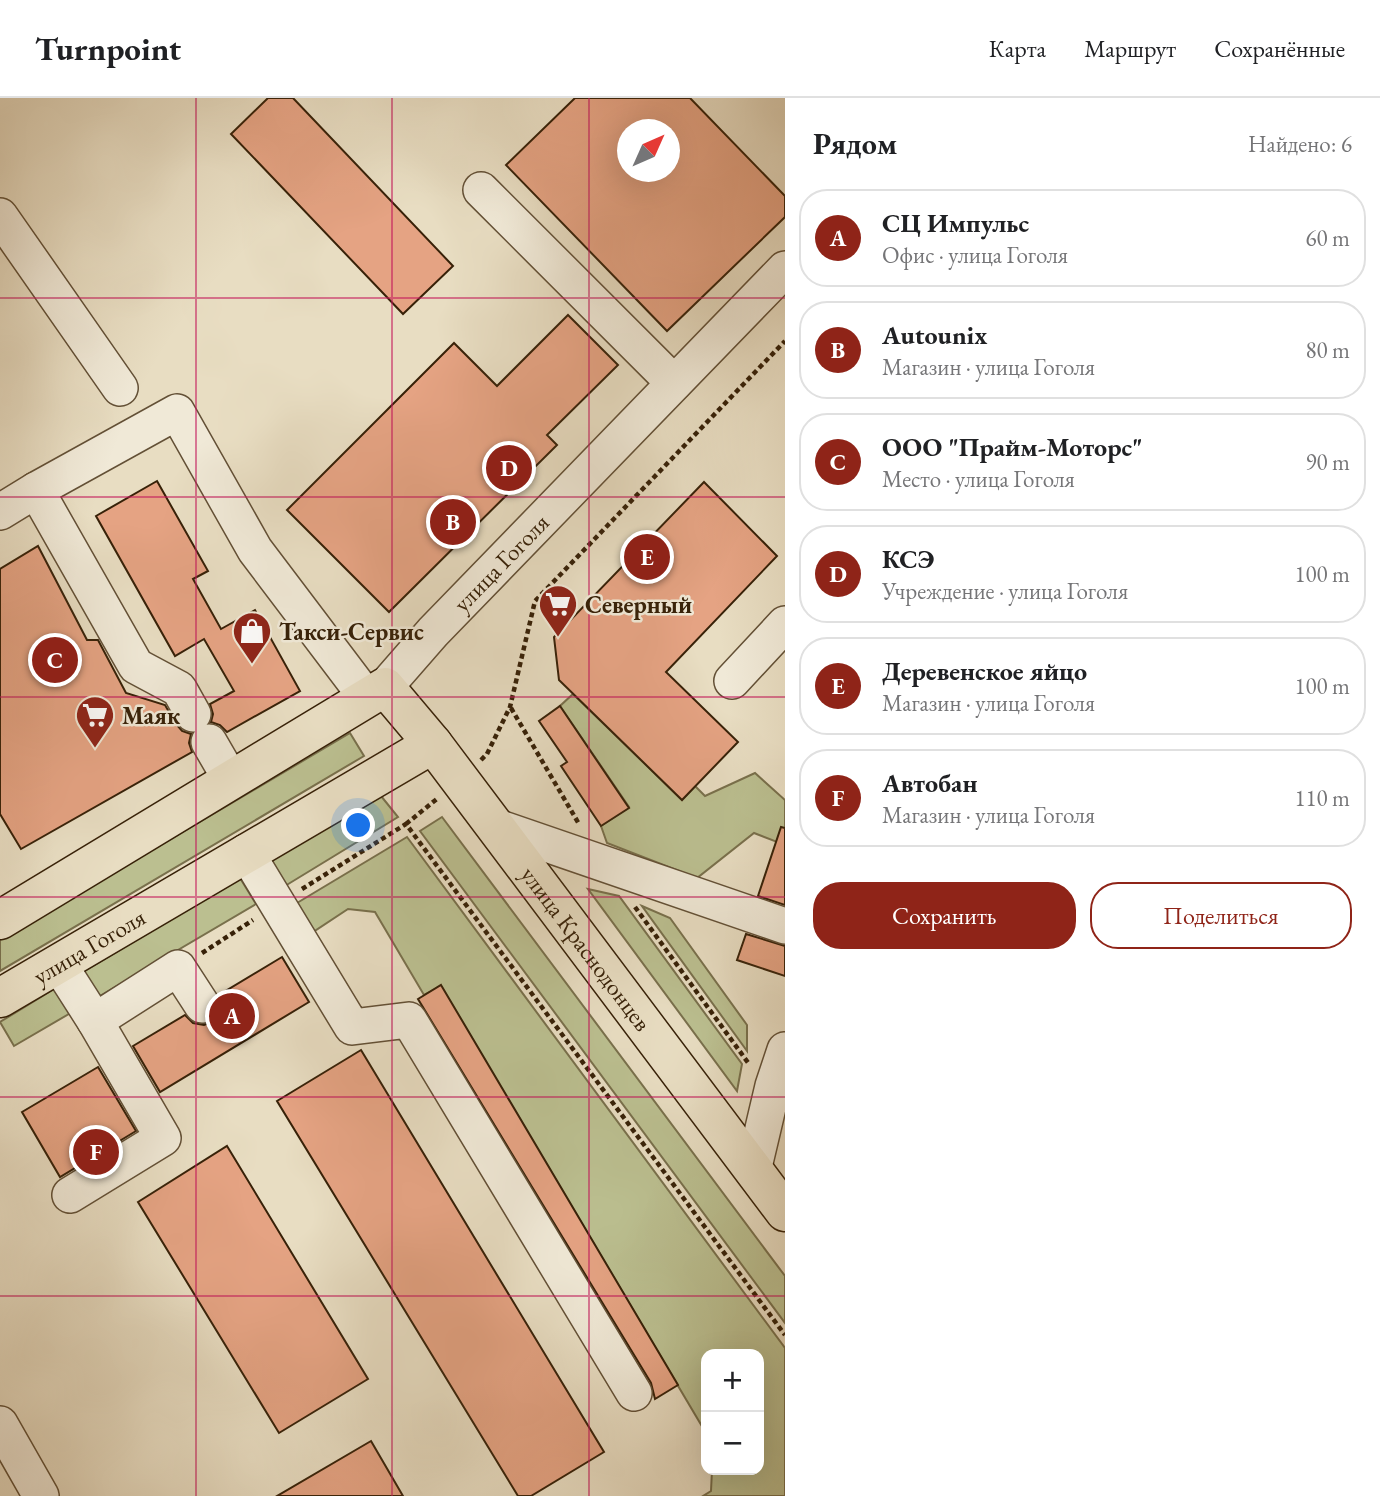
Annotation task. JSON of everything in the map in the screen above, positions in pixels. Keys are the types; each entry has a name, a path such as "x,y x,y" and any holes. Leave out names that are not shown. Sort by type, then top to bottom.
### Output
{"main road":[{"name":"улица Краснодонцев","path":"376,692 433,744 785,1212"},
{"name":"улица Гоголя","path":"0,920 376,692"},
{"name":"улица Гоголя","path":"0,998 433,744"}],"street":[{"path":"481,190 674,383"},
{"path":"0,216 120,388"},
{"name":"улица Гоголя","path":"376,692 785,269"},
{"path":"0,512 177,412 255,550 376,692"},
{"path":"36,491 136,666 179,690 231,780"},
{"path":"732,681 785,624"},
{"path":"494,826 785,926"},
{"path":"246,852 352,1027 410,1020 634,1393"},
{"path":"58,963 163,1138 70,1195"},
{"path":"95,1021 178,968 202,1005"},
{"path":"753,1171 771,1093 785,1050"},
{"path":"0,1424 41,1496"}],"path":[{"path":"771,1093 603,863 510,707 535,601 785,341"},
{"path":"178,968 406,824 785,1335"}],"green space":[{"path":"573,694 682,800 695,786 705,796 755,773 785,800 785,845 754,833 697,878 607,843 601,826 629,807 560,706"},
{"path":"350,733 364,756 0,971 0,940"},
{"path":"377,791 398,817 285,886 267,858"},
{"path":"442,817 785,1276 785,1323 420,831"},
{"path":"407,837 785,1348 785,1496 703,1496 711,1491 712,1475 764,1475 764,1349 701,1349 701,1425 441,986 424,995 375,912 348,909 310,934 292,906"},
{"path":"240,878 256,904 93,1000 78,975"},
{"path":"588,889 619,896 742,1064 737,1091"},
{"path":"642,906 670,918 747,1025 747,1051"},
{"path":"59,986 74,1011 14,1046 0,1022"}],"building":[{"path":"268,98 293,98 453,266 403,314 231,134"},
{"path":"575,98 690,98 785,196 785,217 667,331 506,165"},
{"path":"568,315 618,365 547,435 557,445 389,612 287,510 454,343 497,386"},
{"path":"157,481 208,571 193,579 221,629 255,610 300,691 227,732 220,725 211,722 213,714 210,704 234,691 204,639 175,656 96,516"},
{"path":"704,482 777,556 666,672 738,742 682,800 559,680 554,637"},
{"path":"38,546 87,640 98,640 126,693 165,705 182,731 191,734 189,743 192,752 21,849 0,814 0,569"},
{"path":"560,706 629,808 601,826 561,766 567,762 539,721"},
{"path":"781,827 785,828 785,905 758,896"},
{"path":"746,934 785,946 785,976 737,960"},
{"path":"282,957 309,1002 160,1092 133,1046 185,1015 193,1023 204,1025 212,1022 220,1013 222,1003 219,995"},
{"path":"441,985 678,1385 655,1399 651,1383 418,999"},
{"path":"361,1050 604,1452 531,1496 518,1496 277,1101"},
{"path":"98,1067 136,1131 60,1177 22,1112"},
{"path":"227,1146 368,1379 279,1433 138,1202"},
{"path":"371,1441 403,1496 277,1496"}],"place":[{"name":"КСЭ","path":"509,468"},
{"name":"Autounix","path":"453,522"},
{"name":"Деревенское яйцо","path":"647,557"},
{"name":"Северный","path":"558,638"},
{"name":"ООО \"Прайм-Моторс\"","path":"55,660"},
{"name":"Такси-Сервис","path":"252,665"},
{"name":"Маяк","path":"95,749"},
{"name":"СЦ Импульс","path":"232,1016"},
{"name":"Автобан","path":"96,1152"}]}
